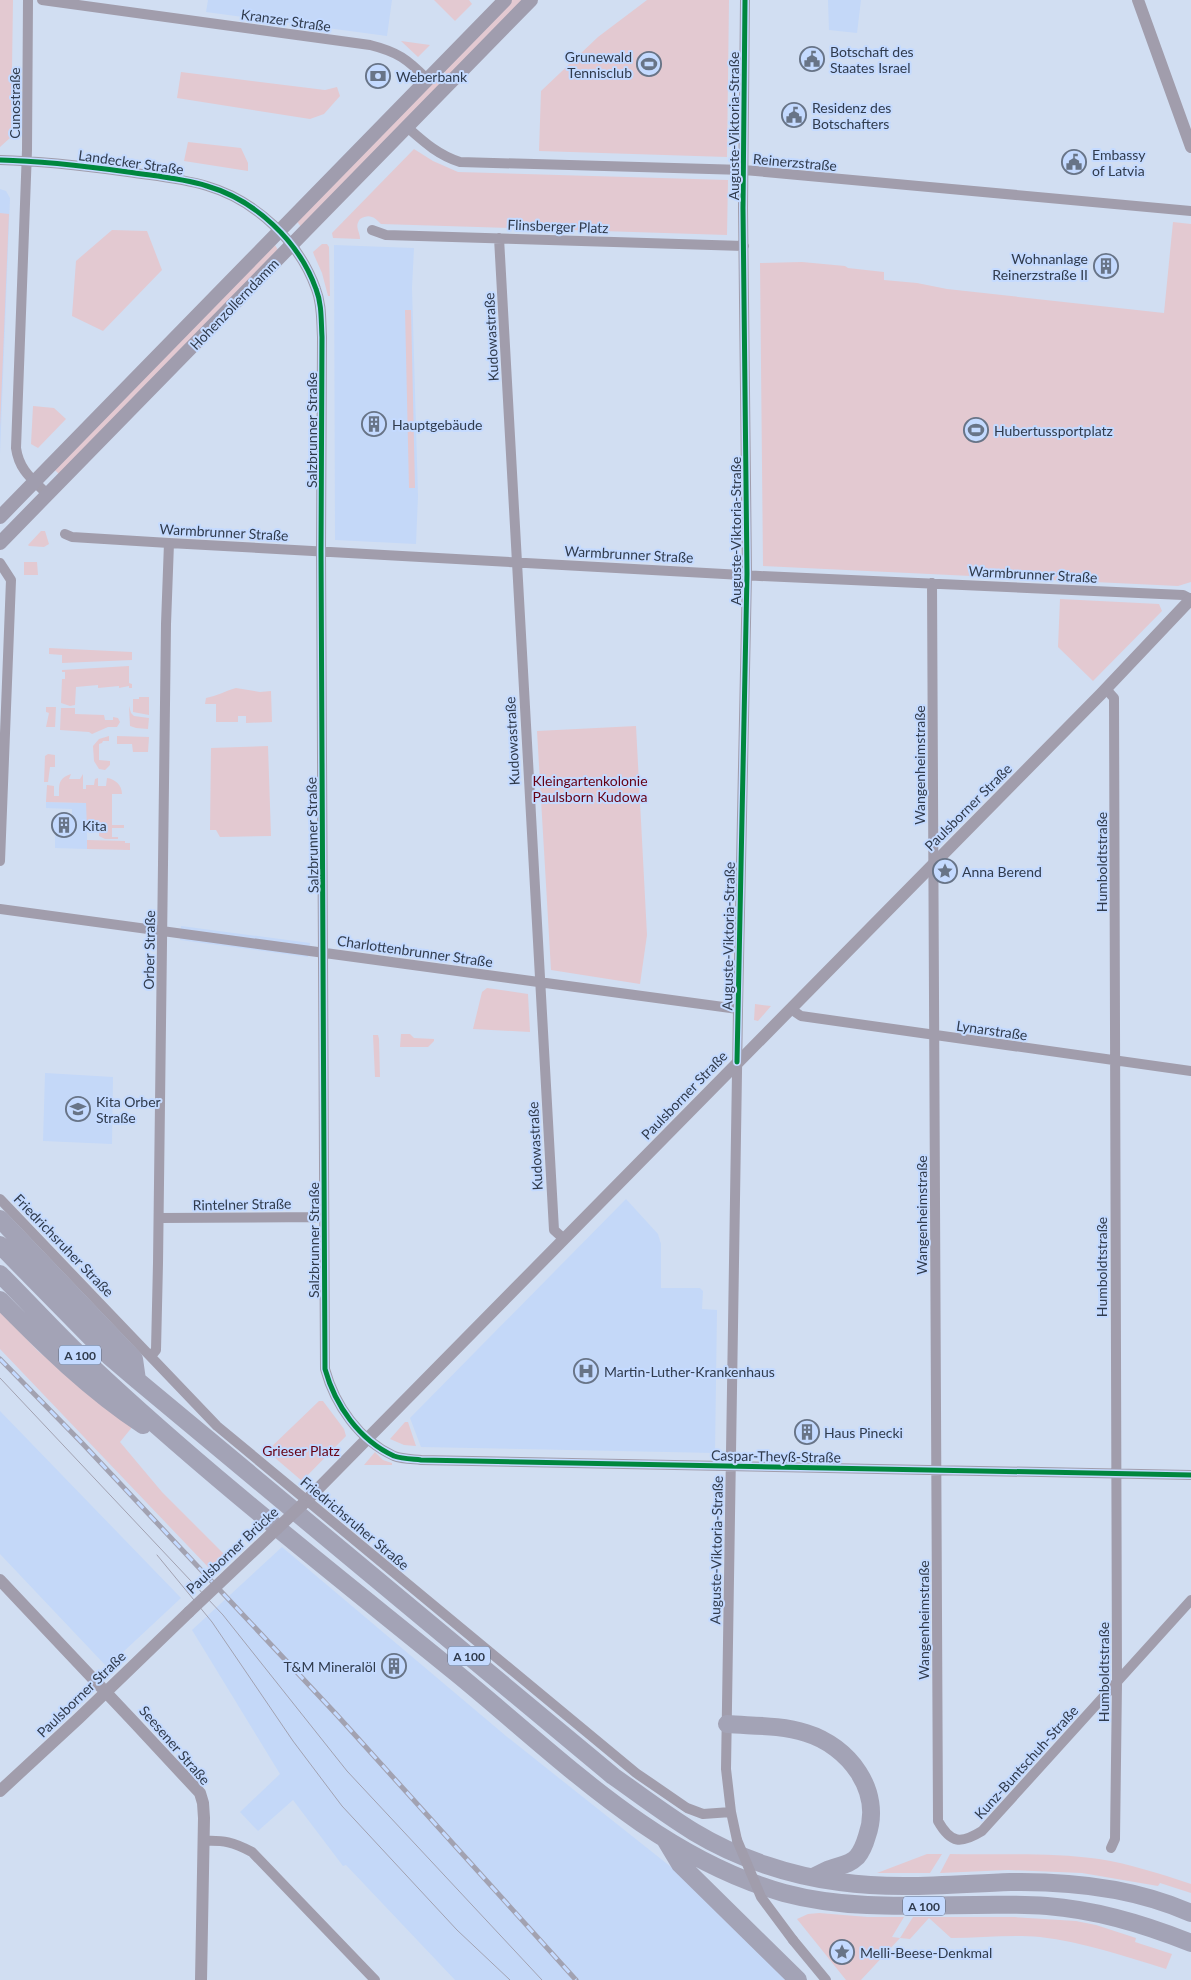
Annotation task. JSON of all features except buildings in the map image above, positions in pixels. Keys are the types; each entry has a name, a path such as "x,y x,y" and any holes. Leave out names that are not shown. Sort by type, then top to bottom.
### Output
{"highway":[{"path":"0,1219 134,1359 137,1380"},
{"name":"A 100","path":"0,1245 110,1356 137,1380 613,1776 695,1833 752,1860 813,1878 889,1886 1011,1882 1092,1886 1131,1893 1174,1905 1191,1913"},
{"name":"A 100","path":"0,1274 90,1364 276,1527 599,1792 665,1839 736,1876 785,1893 872,1905 1012,1905 1080,1910 1123,1918 1191,1943"},
{"path":"0,1300 55,1355 100,1393 142,1425 165,1431"},
{"path":"727,1724 761,1726 806,1733 826,1741 841,1752 856,1767 864,1781 872,1813 870,1828 862,1849 857,1857 848,1864 830,1869 813,1878"},
{"path":"665,1839 680,1864 798,1980"}],"main road":[{"name":"Hohenzollerndamm","path":"0,517 505,0"},
{"name":"Hohenzollerndamm","path":"0,544 531,0"}],"street":[{"name":"Cunostraße","path":"28,0 26,160 16,448 21,467 47,494"},
{"name":"Kranzer Straße","path":"42,0 391,50 414,66 427,79"},
{"name":"Auguste-Viktoria-Straße","path":"745,0 744,246 747,574 726,1769 731,1812 737,1840 761,1897 826,1980"},
{"path":"1138,0 1191,146"},
{"name":"Reinerzstraße","path":"407,128 433,150 445,157 460,162 744,170 1191,211"},
{"name":"Landecker Straße","path":"0,160 26,160 184,180 209,186 257,209 279,231"},
{"name":"Flinsberger Platz","path":"372,230 386,235 744,246"},
{"name":"Salzbrunner Straße","path":"279,231 306,268 316,289 321,309 325,1369 330,1388 339,1405 367,1438"},
{"name":"Kudowastraße","path":"499,238 554,1230 564,1239"},
{"name":"Warmbrunner Straße","path":"65,534 72,537 517,562 1183,595 1191,599"},
{"name":"Orber Straße","path":"151,1356 156,1350 159,1218 166,624 169,543"},
{"path":"0,563 11,580 0,861"},
{"name":"Wangenheimstraße","path":"932,583 938,1821 944,1833 954,1840"},
{"name":"Paulsborner Straße","path":"304,1503 1106,689 1191,599"},
{"name":"Humboldtstraße","path":"1106,689 1114,698 1115,1474 1118,1683 1115,1839 1111,1848"},
{"name":"Charlottenbrunner Straße","path":"0,908 738,1009"},
{"name":"Lynarstraße","path":"791,1010 801,1016 1191,1072"},
{"name":"Friedrichsruher Straße","path":"0,1199 217,1426 304,1503 636,1773 687,1808 703,1814 731,1812"},
{"name":"Rintelner Straße","path":"159,1218 324,1217"},
{"name":"Caspar-Theyß-Straße","path":"367,1438 395,1456 421,1460 1191,1475"},
{"name":"Paulsborner Brücke","path":"182,1617 304,1503"},
{"name":"Seesener Straße","path":"0,1580 199,1792 203,1803 201,1980"},
{"name":"Kunz-Buntschuh-Straße","path":"954,1840 968,1840 982,1831 1118,1683 1191,1600"},
{"name":"Paulsborner Straße","path":"0,1791 182,1617"},
{"path":"202,1841 234,1842 252,1852 375,1980"}],"shaded area":[{"path":"208,0 392,0 387,36 206,12"},
{"path":"828,0 861,0 857,33 829,30"},
{"path":"0,189 6,191 10,198 0,454"},
{"path":"334,245 414,248 412,288 418,496 416,544 335,540"},
{"path":"46,802 87,803 87,849 55,848 55,835 71,836 72,809 46,808"},
{"path":"181,926 310,943 308,957 180,940"},
{"name":"Kita Orber Straße","path":"45,1073 113,1077 112,1144 43,1141"},
{"name":"Martin-Luther-Krankenhaus","path":"626,1199 658,1234 661,1244 661,1288 700,1288 703,1291 702,1309 717,1310 715,1453 421,1447 410,1418"},
{"path":"0,1411 181,1598 107,1667 0,1554"},
{"path":"282,1547 506,1736 695,1886 789,1980 455,1980 346,1865 343,1866 293,1800 258,1831 240,1812 280,1774 192,1630"}],"green space":[{"path":"0,0 13,0 11,137 0,147"},
{"path":"434,0 469,0 472,4 455,21"},
{"path":"511,0 523,0 448,76 443,70"},
{"name":"Grunewald Tennisclub","path":"647,0 729,0 727,157 539,151 541,91 598,37"},
{"path":"401,41 430,45 418,57"},
{"path":"181,72 325,90 337,87 340,96 324,114 310,119 177,98"},
{"path":"438,75 444,81 301,227 296,220"},
{"path":"188,142 241,148 248,163 248,171 184,161"},
{"path":"414,149 433,161 458,172 728,180 727,235 381,224 369,216 360,219 358,222 357,227 360,239 333,238 332,233"},
{"path":"0,213 9,214 0,428"},
{"name":"Hubertussportplatz","path":"1173,222 1191,224 1191,582 1178,586 763,566 760,263 802,262 845,266 848,268 884,272 884,280 917,283 947,289 1164,313"},
{"path":"112,230 147,231 162,270 103,331 72,316 76,261"},
{"path":"322,244 327,244 329,247 330,296 328,296 322,273 313,252"},
{"path":"275,245 278,250 60,475 54,469"},
{"path":"405,310 411,310 415,488 409,488"},
{"path":"33,406 54,408 66,419 38,448 31,444"},
{"path":"41,531 45,531 49,544 44,547 29,546 28,545"},
{"path":"24,562 37,562 38,575 24,575"},
{"path":"1060,599 1159,604 1162,611 1093,681 1058,647"},
{"path":"49,648 132,652 132,660 62,663 62,655 49,654"},
{"path":"129,666 129,683 132,684 132,688 129,688 129,686 119,688 119,686 98,688 98,685 76,687 75,705 70,706 61,703 62,679 65,679 65,672 62,672 62,670"},
{"path":"236,688 260,692 271,691 272,722 246,723 246,716 238,716 238,722 216,722 216,704 205,704 206,698"},
{"path":"139,697 149,697 149,715 133,712 133,699 139,699"},
{"path":"129,706 134,716 149,718 148,729 130,726"},
{"path":"46,707 56,707 55,727 46,727 49,713 46,712"},
{"path":"61,708 75,708 75,714 104,715 105,720 113,720 113,717 118,718 120,722 117,727 108,727 92,734 89,732 60,730"},
{"name":"Kleingartenkolonie Paulsborn Kudowa","path":"636,726 647,935 640,984 551,970 537,731"},
{"path":"109,736 109,741 103,741 99,744 99,760 110,761 110,765 105,770 99,769 94,761 93,746 99,739"},
{"path":"117,736 149,737 148,752 133,752 132,744 117,744"},
{"path":"268,746 271,836 220,837 216,830 210,830 211,748"},
{"path":"48,754 55,755 55,767 50,767 48,782 44,782 45,756"},
{"path":"71,774 69,779 80,779 83,774 83,789 86,789 86,785 94,785 95,779 98,778 98,786 106,786 107,778 119,785 122,794 112,794 112,825 124,825 124,828 112,828 112,837 118,837 118,839 105,839 99,836 99,828 87,827 86,803 46,802 47,785 54,786 54,796 59,796 61,780"},
{"path":"87,840 125,841 125,843 130,843 130,850 87,849"},
{"path":"487,988 528,994 530,1032 473,1029 482,992"},
{"path":"755,1004 771,1006 758,1021 754,1020"},
{"path":"401,1034 410,1034 414,1038 434,1039 434,1041 428,1047 400,1047"},
{"path":"373,1035 378,1035 379,1039 380,1077 375,1077"},
{"path":"0,1311 38,1351 133,1426 120,1442 162,1492 224,1554 209,1568 0,1349"},
{"name":"Grieser Platz","path":"319,1401 323,1401 344,1429 346,1436 302,1481 267,1451"},
{"path":"405,1422 408,1422 416,1446 404,1445 390,1439"},
{"path":"375,1452 383,1460 392,1463 392,1465 364,1465"},
{"path":"927,1854 942,1854 930,1873 877,1873"},
{"path":"950,1854 1043,1855 1099,1859 1134,1866 1191,1884 1191,1893 1160,1883 1158,1886 1082,1873 1008,1870 940,1873"},
{"path":"819,1913 868,1917 904,1917 892,1937 900,1938 861,1980 846,1980 797,1919 808,1914"},
{"path":"913,1917 1014,1917 1076,1921 1096,1925 1136,1938 1135,1942 1172,1954 1166,1969 1103,1950 1056,1939 1018,1936 951,1938 929,1918 910,1939 900,1938"}],"tram line":[{"path":"0,1378 223,1615 347,1771 542,1980"},
{"path":"157,1555 212,1622 293,1741 342,1806 457,1930 510,1980"}],"railway":[{"path":"0,1359 83,1444 336,1714 576,1980"}],"cycle path":[{"path":"737,1062 747,574 743,208 745,0"},
{"path":"0,160 32,161 112,170 197,183 225,192 258,212 287,239 308,271 318,295 322,337 321,551 325,1369 335,1396 359,1431 381,1449 394,1456 421,1460 1191,1475"}],"place":[{"name":"Botschaft des Staates Israel","path":"812,59"},
{"name":"Grunewald Tennisclub","path":"649,64"},
{"name":"Weberbank","path":"378,76"},
{"name":"Residenz des Botschafters","path":"794,115"},
{"name":"Embassy of Latvia","path":"1074,162"},
{"name":"Wohnanlage Reinerzstraße II","path":"1106,266"},
{"name":"Hauptgebäude","path":"374,424"},
{"name":"Hubertussportplatz","path":"976,430"},
{"name":"Kita","path":"64,825"},
{"name":"Anna Berend","path":"945,871"},
{"name":"Kita Orber Straße","path":"78,1109"},
{"name":"Martin-Luther-Krankenhaus","path":"586,1371"},
{"name":"Haus Pinecki","path":"807,1432"},
{"name":"T&M Mineralöl","path":"394,1666"},
{"name":"Melli-Beese-Denkmal","path":"842,1952"}]}
